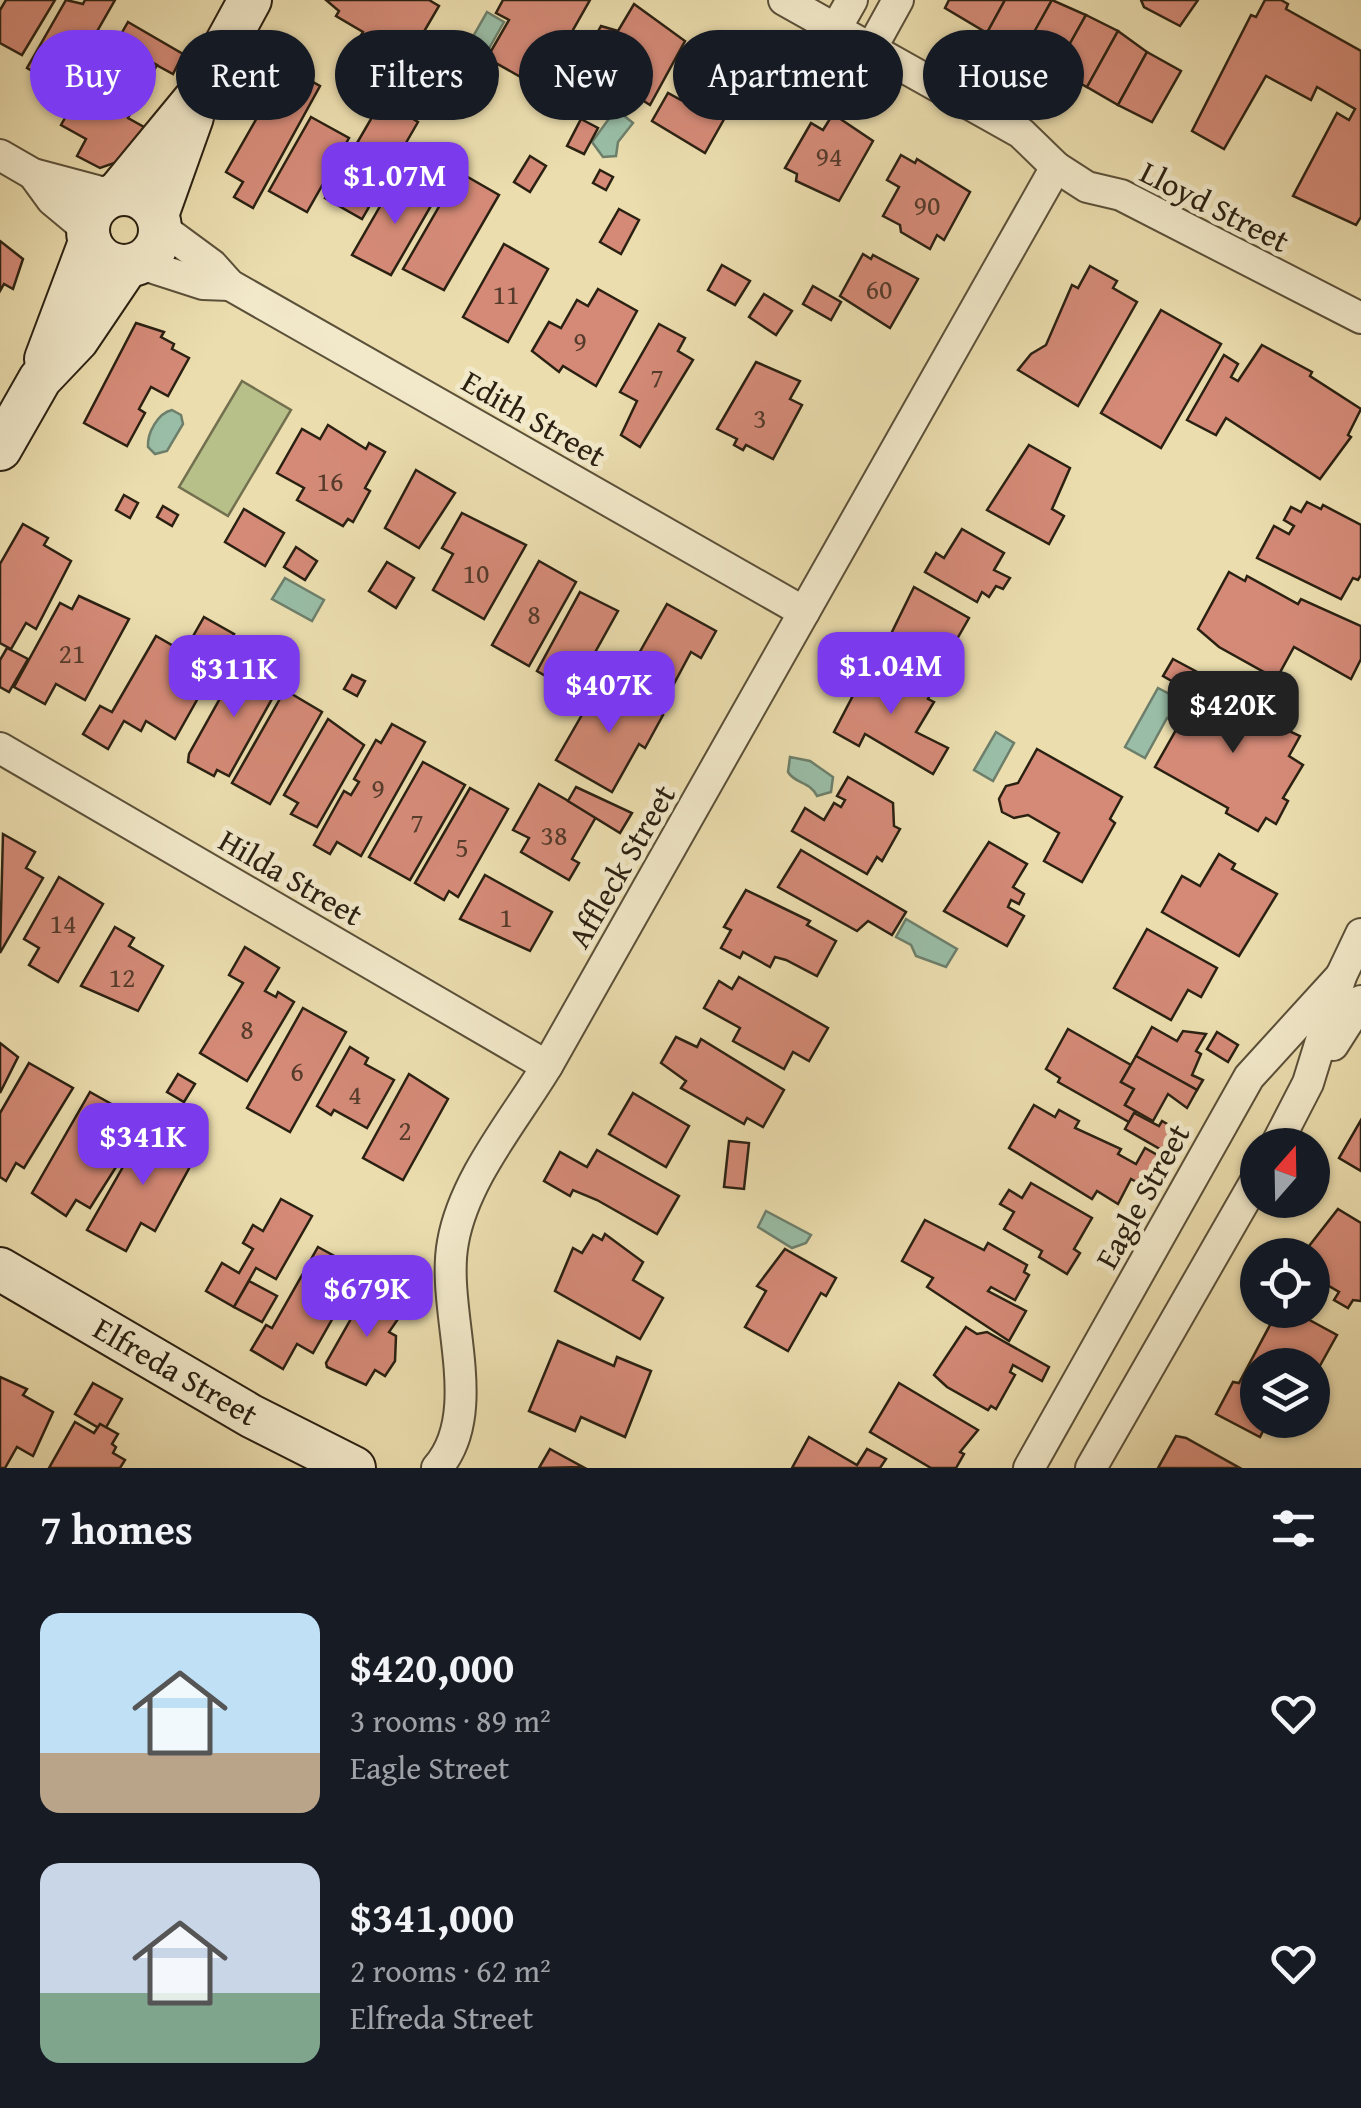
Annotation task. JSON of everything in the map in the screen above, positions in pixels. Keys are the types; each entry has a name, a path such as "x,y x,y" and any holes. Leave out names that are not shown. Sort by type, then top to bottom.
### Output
{"street":[{"path":"234,30 250,0"},
{"name":"Lloyd Street","path":"784,0 835,30"},
{"path":"835,30 852,0"},
{"path":"881,30 898,0"},
{"name":"Lloyd Street","path":"903,67 1021,133 1056,167 1087,187 1121,195 1361,318"},
{"path":"40,379 96,207 114,195 178,120"},
{"path":"0,449 40,379 77,340 145,242 192,120"},
{"path":"0,155 34,174 141,199 145,242"},
{"name":"Affleck Street","path":"437,1468 451,1452 460,1403 452,1244 468,1197 548,1066 1056,167"},
{"path":"34,174 106,261 145,242"},
{"name":"Edith Street","path":"145,242 212,265 230,286 804,612"},
{"name":"Edith Street","path":"145,242 203,284 230,286"},
{"name":"Hilda Street","path":"0,748 548,1066"},
{"name":"Eagle Street","path":"1308,1083 1341,976 1361,934"},
{"name":"Eagle Street","path":"1030,1468 1249,1077 1341,976"},
{"name":"Eagle Street","path":"1285,1128 1308,1083 1361,1001"},
{"path":"1091,1468 1240,1208"},
{"name":"Elfreda Street","path":"0,1269 251,1416 354,1468"}],"shaded area":[{"path":"487,12 504,22 499,31 477,30"},
{"path":"608,120 633,123 618,142 616,156 603,157 592,142"},
{"path":"242,381 291,410 228,516 179,487"},
{"path":"172,410 181,415 183,424 167,451 155,454 148,447 151,430 162,415"},
{"path":"285,578 324,600 312,621 272,599"},
{"path":"1158,688 1183,701 1172,721 1167,718 1145,758 1125,747"},
{"path":"996,732 1014,743 993,781 974,770"},
{"path":"790,757 810,761 833,777 831,792 817,796 791,776"},
{"path":"906,919 957,949 946,967 916,956 911,945 896,937"},
{"path":"766,1211 811,1235 806,1243 792,1248 758,1227"}],"building":[{"path":"6,0 55,0 37,30 30,30 30,42 22,55 0,43 0,10"},
{"path":"66,0 83,4 85,0 115,0 98,30 49,30"},
{"path":"326,0 429,0 439,6 425,30 360,30 336,16 339,11"},
{"path":"503,0 590,0 573,30 519,30 519,76 499,65 499,37 509,20 496,13"},
{"path":"949,0 1005,0 989,30 982,30 945,8"},
{"path":"1005,0 1052,0 1036,30 989,30"},
{"path":"1052,0 1086,15 1078,30 1035,30"},
{"path":"1141,0 1198,0 1180,26 1144,7"},
{"path":"1265,0 1281,0 1288,4 1286,9 1361,51 1361,217 1356,225 1293,196 1337,113 1349,120 1355,109 1317,87 1311,100 1266,76 1224,149 1192,131 1251,15 1256,17"},
{"path":"634,4 673,32 673,63 653,100 653,30 619,30"},
{"path":"1086,15 1118,31 1087,87 1084,30 1078,30"},
{"path":"128,22 142,30 123,30"},
{"path":"1118,31 1147,52 1118,105 1087,87"},
{"path":"156,38 176,50 173,74 156,65"},
{"path":"1147,52 1181,71 1152,122 1118,105"},
{"path":"668,93 673,96 673,120 724,120 705,153 652,121"},
{"path":"315,119 349,138 307,212 269,191 309,120"},
{"path":"64,120 132,120 144,127 126,159 100,168 77,156 86,139 61,125"},
{"path":"256,120 301,120 253,208 234,197 243,182 226,172"},
{"path":"370,120 418,122 362,219 325,198"},
{"path":"580,120 598,128 584,154 567,146"},
{"path":"829,120 842,120 873,141 839,201 796,181 797,174 785,168 811,123 823,130"},
{"path":"901,155 915,163 917,159 970,192 944,240 937,235 930,249 883,216 899,187 887,180"},
{"path":"530,156 546,166 530,192 514,182"},
{"path":"600,170 613,177 606,190 593,183"},
{"path":"459,172 499,195 444,290 403,269"},
{"path":"412,177 439,192 391,275 352,255 386,196 397,202"},
{"path":"619,209 639,220 621,254 600,242"},
{"path":"0,241 23,259 13,289 4,284 0,291"},
{"path":"504,244 548,269 508,342 463,317"},
{"path":"863,254 871,259 873,255 918,279 890,328 840,296"},
{"path":"722,265 750,281 735,305 708,290"},
{"path":"1090,266 1117,281 1113,288 1137,302 1078,406 1018,370 1031,354 1046,345 1072,285 1078,288"},
{"path":"813,286 841,302 831,320 803,304"},
{"path":"598,289 637,311 596,386 563,366 559,372 532,351 549,322 561,328 577,300 588,306"},
{"path":"764,294 792,311 776,335 749,317"},
{"path":"1161,310 1221,344 1161,448 1101,413"},
{"path":"136,323 164,332 161,337 174,344 172,349 189,358 168,396 151,387 139,409 145,413 127,446 84,423"},
{"path":"659,324 685,338 678,351 693,360 640,447 621,435 637,401 620,392"},
{"path":"1262,345 1312,372 1310,376 1361,409 1348,435 1351,437 1320,479 1226,418 1216,435 1187,420 1224,355 1238,364 1231,377 1238,381"},
{"path":"756,362 800,381 790,399 802,405 773,459 746,445 743,450 734,445 737,439 717,429"},
{"path":"328,425 366,449 369,443 385,452 365,488 370,491 353,522 348,519 343,526 297,500 304,488 277,473 302,429 320,439"},
{"path":"1029,445 1070,468 1052,509 1064,516 1049,544 987,510"},
{"path":"416,470 455,493 419,548 385,528"},
{"path":"124,495 138,503 130,518 116,510"},
{"path":"1307,502 1321,509 1323,505 1361,525 1361,575 1358,580 1353,578 1341,599 1257,558 1274,526 1289,534 1294,526 1284,520 1291,507 1301,512"},
{"path":"163,506 178,515 172,526 157,517"},
{"path":"244,509 284,533 265,566 225,542"},
{"path":"462,513 526,545 484,619 433,590 453,554 442,548"},
{"path":"23,524 48,538 44,545 71,561 36,629 26,623 11,649 0,643 0,564"},
{"path":"962,529 1004,553 994,570 1010,578 1003,589 996,586 989,597 982,592 977,602 925,572 936,553 944,558"},
{"path":"296,547 317,561 305,580 284,567"},
{"path":"539,561 576,582 529,666 492,645"},
{"path":"387,562 414,578 396,608 369,591"},
{"path":"1229,572 1245,581 1247,576 1298,604 1301,599 1361,626 1361,659 1351,679 1294,647 1278,676 1264,672 1219,647 1198,629"},
{"path":"914,587 969,618 937,674 895,650 900,642 890,636"},
{"path":"580,592 618,611 573,692 537,671"},
{"path":"79,596 129,619 85,700 56,684 45,704 14,687 60,603 72,609"},
{"path":"667,604 716,631 701,658 691,652 669,693 629,671"},
{"path":"204,617 234,634 175,739 146,721 141,731 124,721 108,749 83,734 100,706 112,712 156,636 184,652"},
{"path":"7,648 28,659 9,692 0,687 0,660"},
{"path":"242,659 282,681 229,776 217,770 214,776 188,762 189,754"},
{"path":"1173,659 1199,673 1189,691 1163,676"},
{"path":"871,661 930,695 928,699 934,702 916,732 948,748 933,774 865,734 859,746 834,732"},
{"path":"352,675 365,681 357,696 344,689"},
{"path":"1206,677 1254,705 1246,718 1254,722 1257,716 1300,736 1289,756 1303,765 1283,798 1288,801 1276,824 1266,818 1258,831 1226,813 1228,808 1155,767"},
{"path":"602,680 663,715 645,748 639,744 612,792 556,760"},
{"path":"285,690 322,712 270,804 232,783"},
{"path":"328,719 364,745 317,827 291,814 298,803 284,795"},
{"path":"392,724 425,742 361,856 337,842 330,854 314,845 344,791 351,795 359,782 354,779 376,740 381,743"},
{"path":"1037,749 1122,797 1110,819 1115,823 1082,882 1044,861 1059,833 1028,815 1014,818 1002,812 999,799 1006,786 1018,783"},
{"path":"423,762 465,785 410,880 369,857"},
{"path":"848,777 893,803 894,826 900,829 882,861 877,857 867,874 792,831 805,808 824,820 834,803 841,807 845,800 837,796"},
{"path":"539,784 596,817 572,859 579,863 569,880 521,852 529,838 513,830"},
{"path":"576,787 632,813 620,833 568,801"},
{"path":"470,788 508,809 458,897 449,891 444,900 415,883"},
{"path":"3,834 35,852 26,868 43,878 0,953"},
{"path":"989,842 1027,864 1013,887 1024,894 1019,904 1011,900 1008,907 1024,916 1007,946 944,911"},
{"path":"801,850 906,912 892,935 868,921 857,931 778,887"},
{"path":"1219,854 1235,864 1232,869 1277,894 1239,956 1162,912 1182,876 1200,886"},
{"path":"485,875 552,912 530,951 460,919"},
{"path":"59,877 103,904 58,982 29,965 39,948 24,939"},
{"path":"746,890 810,921 807,925 836,941 817,976 786,960 775,957 770,967 743,952 740,958 721,948 731,930 724,927"},
{"path":"115,927 134,938 129,946 163,966 138,1011 81,986"},
{"path":"1147,929 1217,968 1201,997 1188,990 1171,1020 1114,988"},
{"path":"245,947 279,968 265,991 276,997 278,992 294,1002 247,1081 200,1053 243,983 229,975"},
{"path":"739,977 828,1028 809,1061 793,1052 784,1069 733,1041 740,1028 704,1008 719,981 732,989"},
{"path":"303,1008 346,1032 290,1132 247,1108"},
{"path":"1152,1027 1177,1041 1183,1031 1206,1034 1196,1051 1201,1054 1192,1075 1203,1080 1197,1090 1136,1056"},
{"path":"1068,1029 1131,1065 1121,1082 1134,1089 1125,1105 1136,1111 1129,1122 1058,1082 1060,1078 1046,1069"},
{"path":"1217,1032 1238,1045 1228,1062 1207,1049"},
{"path":"676,1037 697,1047 701,1039 784,1090 763,1127 747,1118 744,1124 681,1088 686,1081 661,1063"},
{"path":"0,1043 18,1057 0,1093"},
{"path":"350,1047 368,1058 365,1064 394,1080 367,1128 334,1110 331,1115 317,1106"},
{"path":"1136,1056 1197,1090 1187,1108 1168,1094 1153,1121 1125,1105 1134,1089 1121,1082"},
{"path":"29,1063 73,1088 24,1168 16,1163 6,1181 0,1177 0,1113"},
{"path":"178,1074 195,1084 184,1102 167,1092"},
{"path":"409,1074 448,1099 403,1180 363,1158"},
{"path":"90,1092 140,1120 142,1126 90,1208 76,1200 66,1216 32,1193"},
{"path":"633,1093 689,1126 666,1167 609,1134"},
{"path":"1034,1105 1055,1117 1059,1110 1079,1121 1075,1128 1121,1149 1118,1154 1136,1164 1145,1148 1173,1164 1156,1193 1131,1179 1118,1204 1097,1191 1092,1199 1009,1148"},
{"path":"1134,1113 1179,1131 1167,1153 1125,1129"},
{"path":"1361,1120 1361,1171 1339,1158"},
{"path":"160,1128 199,1150 155,1231 141,1223 126,1251 87,1230 144,1130 155,1137"},
{"path":"729,1141 749,1143 744,1189 724,1187"},
{"path":"597,1150 679,1196 657,1234 597,1200 573,1190 570,1196 544,1181 560,1152 587,1167"},
{"path":"1031,1183 1092,1218 1074,1249 1080,1253 1067,1274 1039,1257 1042,1251 1004,1229 1014,1212 1000,1204 1009,1190 1022,1198"},
{"path":"281,1199 312,1216 276,1279 256,1268 234,1307 206,1291 222,1263 239,1273 253,1249 243,1243 253,1225 263,1231"},
{"path":"1338,1209 1361,1223 1361,1301 1353,1300 1348,1308 1334,1300 1339,1292 1330,1287 1330,1238 1315,1238"},
{"path":"925,1220 984,1250 988,1243 1027,1265 1024,1272 1029,1275 1015,1300 991,1287 988,1291 1026,1311 1009,1341 927,1287 933,1278 902,1261"},
{"path":"605,1234 643,1262 633,1280 663,1298 640,1339 555,1291 573,1248 582,1253 593,1235 602,1240"},
{"path":"318,1247 360,1270 313,1353 297,1344 283,1369 251,1350 266,1325 272,1328"},
{"path":"785,1249 836,1278 826,1296 821,1293 788,1351 745,1327 766,1291 757,1286"},
{"path":"249,1281 277,1296 262,1322 234,1307"},
{"path":"369,1287 387,1297 398,1319 389,1332 396,1336 395,1361 385,1376 375,1370 366,1385 327,1367 326,1363"},
{"path":"966,1327 977,1334 987,1332 1049,1367 1042,1381 1013,1365 1010,1372 1015,1375 996,1409 991,1406 988,1410 947,1387 934,1375"},
{"path":"1268,1328 1324,1328 1337,1335 1330,1348 1258,1348"},
{"path":"558,1341 614,1366 617,1357 651,1371 625,1437 581,1417 575,1431 529,1411"},
{"path":"0,1377 27,1389 23,1395 53,1412 33,1456 17,1447 5,1468 0,1468"},
{"path":"1233,1382 1239,1383 1240,1427 1216,1414"},
{"path":"93,1383 122,1399 104,1431 75,1414"},
{"path":"899,1383 978,1430 960,1452 964,1454 956,1468 931,1468 870,1432"},
{"path":"75,1422 94,1433 100,1424 118,1434 112,1444 116,1447 113,1453 125,1460 120,1468 49,1468"},
{"path":"1176,1436 1186,1438 1240,1468 1158,1468"},
{"path":"809,1437 857,1465 867,1449 886,1459 880,1468 792,1468"},
{"path":"550,1449 583,1467 539,1468"}]}
